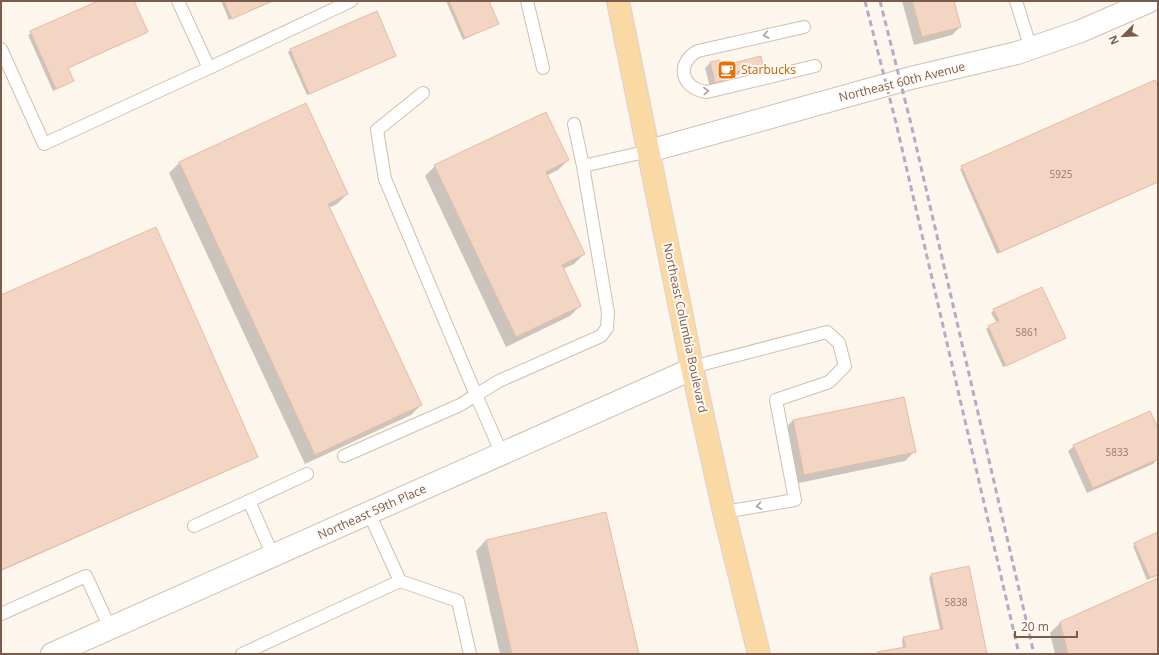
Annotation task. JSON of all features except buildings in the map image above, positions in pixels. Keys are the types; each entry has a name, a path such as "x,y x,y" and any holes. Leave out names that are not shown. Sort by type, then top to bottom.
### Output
{"main road":[{"name":"Northeast Columbia Boulevard","path":"618,1 692,368 724,512 759,654"}],"street":[{"name":"Northeast 60th Avenue","path":"649,151 911,78 988,62 1081,31 1124,6 1150,1"},
{"name":"Northeast 59th Place","path":"52,654 692,368"}],"lane":[{"path":"178,1 209,68"},
{"path":"1,49 44,144 351,1"},
{"path":"527,1 543,68"},
{"path":"1016,1 1030,49"},
{"path":"804,27 698,51 687,59 684,65 685,78 693,89 706,92 815,66"},
{"path":"422,93 377,130 385,179 476,396 502,454"},
{"path":"344,456 460,406 499,381 601,336 607,328 608,313 583,166 574,124"},
{"path":"583,166 649,151"},
{"path":"692,368 827,332 839,343 845,366 829,382 776,400 795,500 724,512"},
{"path":"194,526 307,474"},
{"path":"249,501 273,556"},
{"path":"369,513 400,581"},
{"path":"1,614 86,576 110,628"},
{"path":"242,654 400,581 458,600 470,654"}],"railway":[{"path":"865,1 897,127 1019,654"},
{"path":"880,1 911,124 1034,654"}],"place":[{"name":"Starbucks","path":"727,70"}]}
